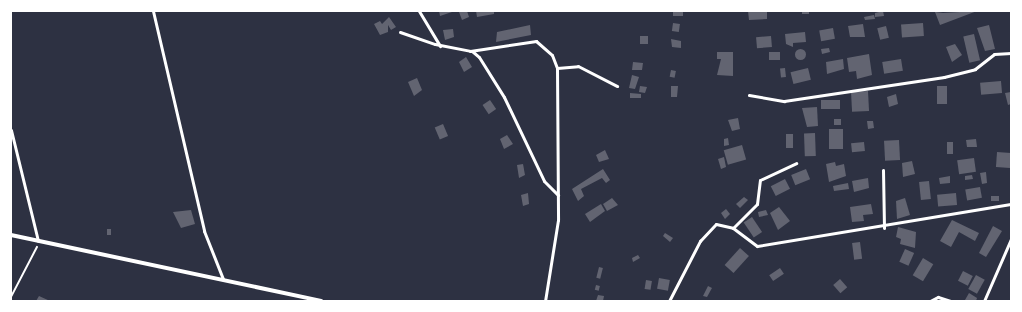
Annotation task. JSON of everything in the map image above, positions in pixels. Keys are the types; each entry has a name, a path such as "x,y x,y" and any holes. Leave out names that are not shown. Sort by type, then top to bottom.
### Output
{"street":[{"path":"153,11 204,231 223,279"},
{"path":"419,11 440,46"},
{"path":"400,32 440,46 470,51 536,41 546,47 557,68 558,195 557,240 545,301"},
{"path":"470,51 479,57 504,97 544,181 558,195"},
{"path":"749,95 784,101 944,77 976,69 994,54 1011,53"},
{"path":"557,68 578,66 617,86"},
{"path":"11,130 38,241"},
{"path":"733,228 757,204 760,180 796,163"},
{"path":"883,170 884,228"},
{"path":"669,301 706,232 716,224 733,228 758,246 884,228 1011,204"},
{"path":"11,235 321,301"},
{"path":"984,301 1011,239"},
{"path":"930,301 938,297 950,301"}],"path":[{"path":"11,297 35,253 38,241"}],"building":[{"path":"439,11 452,11 452,12 440,16"},
{"path":"467,11 469,17 462,20 459,12"},
{"path":"476,11 494,11 494,14 477,17"},
{"path":"673,11 683,11 683,16 673,16"},
{"path":"748,11 767,11 767,19 749,20"},
{"path":"802,11 809,11 809,14 802,14"},
{"path":"883,11 884,16 875,17 875,13"},
{"path":"977,11 940,25 935,12 943,13"},
{"path":"874,15 875,19 865,20 864,17"},
{"path":"389,17 396,27 391,30 388,25 388,32 380,35 374,24 380,21 382,24"},
{"path":"673,23 680,24 679,32 672,31"},
{"path":"923,23 924,36 902,38 901,25"},
{"path":"863,24 865,37 850,37 848,26"},
{"path":"530,25 531,35 496,42 497,32"},
{"path":"989,25 995,49 985,51 977,28"},
{"path":"886,26 889,38 880,40 877,28"},
{"path":"833,28 835,39 821,41 819,30"},
{"path":"453,29 454,37 445,40 443,30"},
{"path":"805,32 806,42 793,43 793,47 786,44 785,34"},
{"path":"974,34 980,60 969,63 963,36"},
{"path":"640,36 648,36 648,44 640,44"},
{"path":"771,36 772,47 757,48 756,37"},
{"path":"671,39 681,41 681,48 672,47"},
{"path":"955,44 962,55 952,62 946,47"},
{"path":"800,48 804,50 806,54 804,58 800,60 796,58 794,54 796,50"},
{"path":"829,48 830,52 822,54 821,49"},
{"path":"717,52 733,52 733,76 717,75 721,59 717,59"},
{"path":"769,52 780,52 780,60 769,60"},
{"path":"869,54 872,75 857,79 856,71 849,72 847,58"},
{"path":"466,57 472,67 464,72 459,62"},
{"path":"843,59 844,69 827,74 826,62"},
{"path":"901,59 903,71 884,74 882,62"},
{"path":"633,62 643,63 642,70 632,70"},
{"path":"785,68 786,77 781,77 780,69"},
{"path":"808,68 811,80 793,84 791,72"},
{"path":"671,70 676,71 675,78 670,77"},
{"path":"632,75 639,77 635,89 629,88"},
{"path":"417,78 422,90 414,96 408,82"},
{"path":"1001,81 1002,93 981,95 980,83"},
{"path":"640,86 647,87 645,93 639,92"},
{"path":"671,86 678,86 677,97 671,97"},
{"path":"937,86 947,86 947,104 937,104"},
{"path":"868,91 869,111 852,112 851,92"},
{"path":"1011,92 1011,104 1008,105 1005,93"},
{"path":"630,93 641,94 641,98 630,98"},
{"path":"896,94 898,104 889,107 887,97"},
{"path":"490,100 496,109 489,114 483,105"},
{"path":"821,100 840,100 840,109 821,109"},
{"path":"817,107 818,126 807,127 802,108"},
{"path":"738,118 740,129 732,131 728,120"},
{"path":"834,119 841,119 841,125 834,125"},
{"path":"867,121 873,121 874,128 868,129"},
{"path":"443,124 448,136 440,139 435,128"},
{"path":"829,129 843,129 843,149 829,149"},
{"path":"804,133 815,133 816,156 805,156"},
{"path":"786,134 793,134 793,148 786,148"},
{"path":"507,135 513,144 504,149 500,139"},
{"path":"728,138 729,145 724,146 724,139"},
{"path":"976,139 977,147 967,147 966,140"},
{"path":"899,140 900,160 885,161 884,141"},
{"path":"864,142 865,151 852,152 851,143"},
{"path":"947,142 953,142 953,154 947,154"},
{"path":"742,145 746,159 728,165 724,150"},
{"path":"605,150 609,159 599,162 596,155"},
{"path":"997,152 1011,153 1010,168 996,167"},
{"path":"724,157 726,167 721,169 718,159"},
{"path":"974,158 976,172 959,174 957,160"},
{"path":"912,161 915,174 903,177 902,163"},
{"path":"835,162 836,166 844,164 846,176 829,182 826,164"},
{"path":"523,164 525,175 519,178 517,165"},
{"path":"603,169 610,180 606,183 602,178 581,189 584,196 578,201 572,189"},
{"path":"806,169 810,179 795,185 791,175"},
{"path":"986,172 987,183 982,184 980,173"},
{"path":"972,175 973,179 965,180 965,176"},
{"path":"950,176 950,183 940,184 939,178"},
{"path":"868,178 869,188 854,192 852,181"},
{"path":"785,179 790,189 776,196 771,186"},
{"path":"929,181 931,199 921,200 919,182"},
{"path":"848,183 849,189 834,191 833,186"},
{"path":"980,187 982,198 967,200 965,190"},
{"path":"528,193 529,204 523,206 521,195"},
{"path":"956,193 957,205 938,207 937,195"},
{"path":"991,196 999,196 999,201 991,201"},
{"path":"744,197 748,200 740,208 736,204"},
{"path":"612,198 618,205 607,211 603,204"},
{"path":"905,198 910,215 897,219 896,201"},
{"path":"601,204 605,211 590,222 585,214"},
{"path":"871,204 873,214 863,215 864,221 852,222 850,207"},
{"path":"779,207 790,221 778,230 770,213"},
{"path":"726,209 730,214 725,219 721,213"},
{"path":"191,210 195,224 181,228 173,212"},
{"path":"766,210 768,215 759,217 758,212"},
{"path":"752,217 762,232 754,238 744,223"},
{"path":"952,220 979,233 975,241 959,232 951,247 940,241"},
{"path":"993,226 1002,231 986,257 979,253"},
{"path":"898,227 916,232 915,248 900,244 901,239 896,237"},
{"path":"107,229 111,229 111,235 107,235"},
{"path":"665,233 673,238 670,242 663,236"},
{"path":"860,242 862,259 854,260 852,243"},
{"path":"740,248 749,256 734,273 725,265"},
{"path":"905,249 914,253 908,266 899,262"},
{"path":"638,255 640,258 633,262 632,258"},
{"path":"923,258 933,264 923,281 913,275"},
{"path":"599,267 603,268 600,279 596,278"},
{"path":"780,268 784,274 773,281 769,275"},
{"path":"963,271 973,276 968,286 958,281"},
{"path":"976,275 985,280 977,294 968,289"},
{"path":"659,278 670,280 668,291 657,289"},
{"path":"840,279 847,287 840,293 833,285"},
{"path":"646,280 652,281 651,290 645,289"},
{"path":"596,285 600,286 599,291 595,290"},
{"path":"708,286 712,288 707,297 703,296"},
{"path":"969,293 977,298 976,301 965,300"},
{"path":"598,295 604,296 603,301 596,301"},
{"path":"39,296 50,301 36,301"}]}
